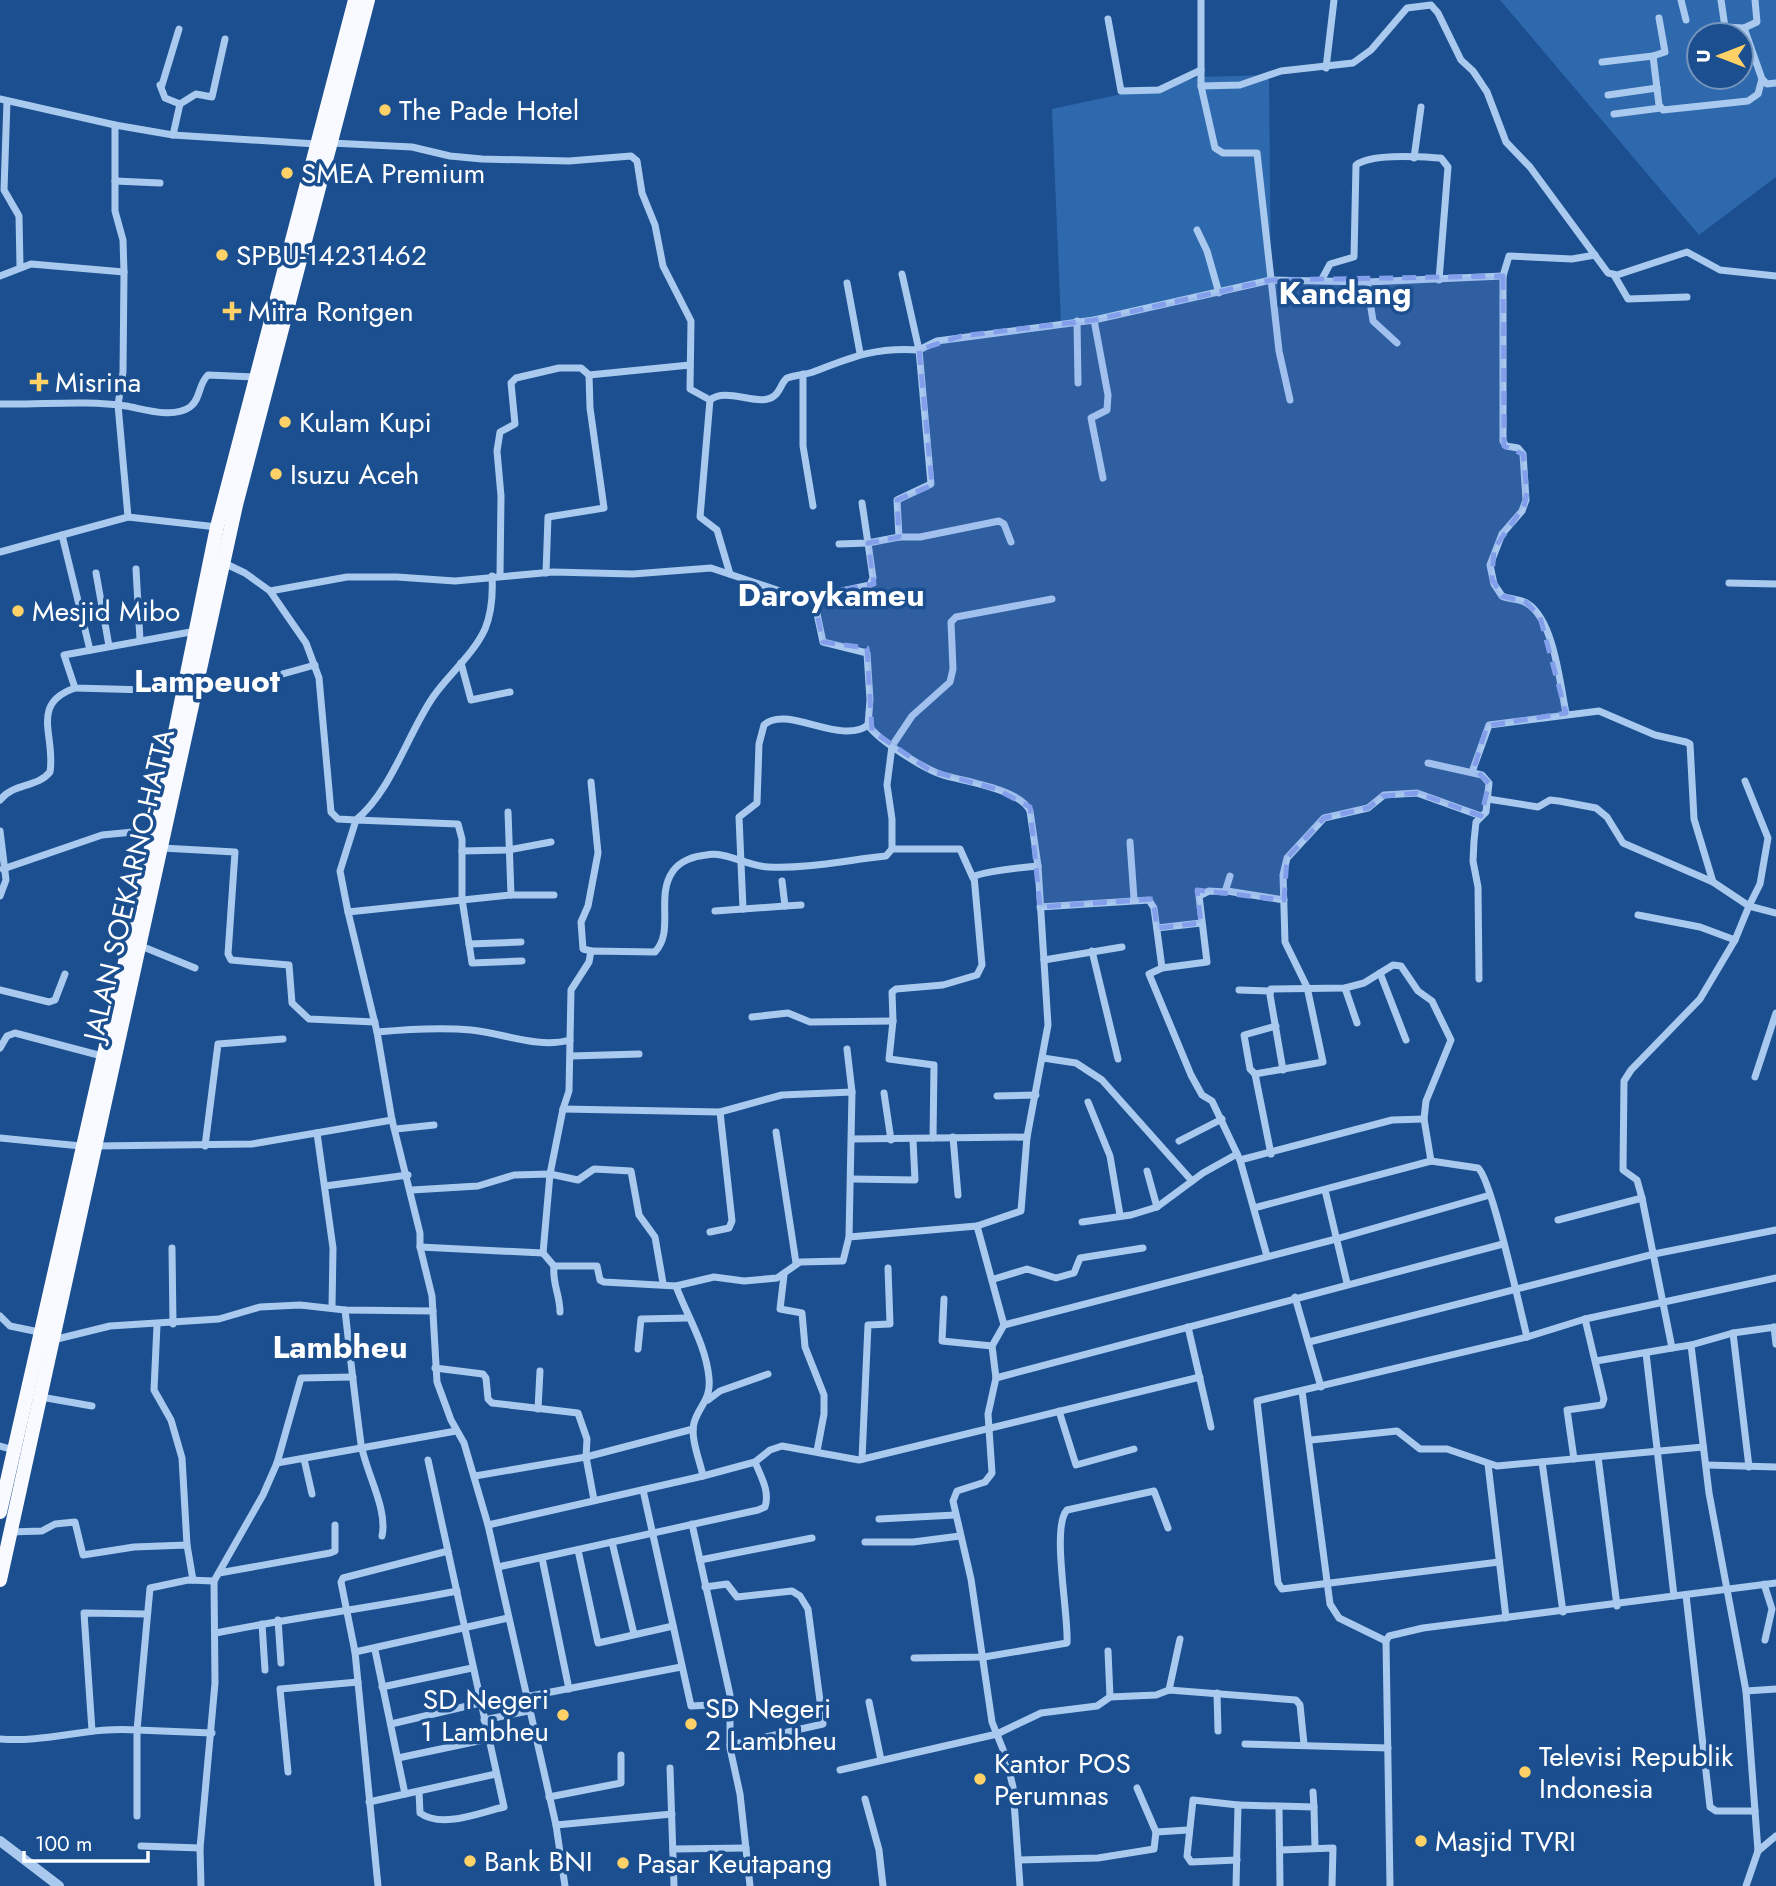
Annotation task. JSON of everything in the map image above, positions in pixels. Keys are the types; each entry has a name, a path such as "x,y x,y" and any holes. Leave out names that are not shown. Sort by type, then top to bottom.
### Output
{"highway":[{"name":"JALAN SOEKARNO-HATTA","path":"0,1580 52,1340 80,1146 155,830 217,527 254,407 323,143 355,0"},
{"name":"JALAN SOEKARNO-HATTA","path":"0,1512 7,1448 96,1146 141,946 224,563 254,407 255,377 368,0"}],"street":[{"path":"1201,0 1201,86 1216,150 1223,153 1257,153 1279,351 1290,400"},
{"path":"1326,68 1334,0"},
{"path":"1681,0 1686,20"},
{"path":"1721,0 1724,21"},
{"path":"1755,0 1755,23"},
{"path":"1201,86 1240,85 1281,71 1342,66 1362,58 1407,8 1431,5 1438,13 1461,60 1473,71 1487,92 1506,142 1530,167 1608,273 1614,275 1687,252 1720,270 1776,276"},
{"path":"1602,62 1653,56 1665,51 1659,18"},
{"path":"1108,19 1121,91 1159,90 1201,70"},
{"path":"179,29 161,85 165,98 180,104"},
{"path":"173,135 180,104 195,94 208,97 213,94 225,39"},
{"path":"1653,56 1661,108"},
{"path":"1755,59 1762,79 1768,84 1776,83"},
{"path":"1614,114 1748,101 1758,94 1762,79"},
{"path":"1608,95 1657,88"},
{"path":"20,266 19,216 4,190 3,100 173,135 412,147 450,156 482,159 569,162 631,156 637,161 642,193 653,219 667,275 691,321 690,389 710,400"},
{"path":"1414,158 1421,107"},
{"path":"115,125 116,221 123,240 124,272 123,372 118,405 128,517"},
{"path":"1322,279 1330,264 1354,257 1356,165 1374,159 1441,158 1448,167 1439,280"},
{"path":"115,181 160,183"},
{"path":"1197,230 1207,251 1219,293"},
{"path":"1566,713 1549,636 1541,617 1526,602 1502,596 1492,579 1494,549 1524,506 1527,493 1523,454 1518,448 1504,444 1503,276 1509,256 1572,259 1595,255"},
{"path":"0,276 20,266 47,264 124,272"},
{"path":"899,537 897,500 929,487 932,482 919,350 902,274"},
{"path":"1614,275 1628,299 1687,297"},
{"path":"710,400 721,394 772,398 786,378 860,354 891,348 919,350 937,341 961,336 1094,320 1271,281 1322,279 1367,282 1503,276"},
{"path":"1367,282 1373,321 1397,343"},
{"path":"847,283 860,354"},
{"path":"1094,320 1108,395 1107,410 1091,418 1103,478"},
{"path":"1077,321 1078,383"},
{"path":"589,375 628,369 690,365"},
{"path":"546,573 548,517 604,508 590,408 589,375 581,368 559,368 516,378 511,383 515,424 500,432 497,451 501,496 496,576 490,615 478,642 433,698 395,768 366,812 356,820 340,871 377,1031 392,1120 412,1190 433,1311 435,1368 456,1431 464,1443 488,1525 525,1698 556,1825 565,1886"},
{"path":"803,374 805,468 813,506"},
{"path":"0,404 118,405 166,412 183,410 197,401 201,385 208,375 255,377"},
{"path":"710,400 708,438 701,471 700,517 717,530 730,574"},
{"path":"270,591 347,578 397,577 456,581 546,573 633,574 712,568 786,593 813,594 872,584 862,503"},
{"path":"0,552 128,517 217,527"},
{"path":"839,544 920,537 999,521 1004,524 1011,542"},
{"path":"62,535 90,650"},
{"path":"224,563 270,591 306,643 315,665 325,733 329,806 338,819 458,824 461,828 462,899 472,963 522,961"},
{"path":"136,569 140,640"},
{"path":"96,573 109,646"},
{"path":"1729,583 1776,584"},
{"path":"813,594 823,642 867,653 870,699 868,725"},
{"path":"591,782 598,853 580,932 583,949 655,952 664,939 664,891 674,869 683,862 715,854 741,863 786,867 886,856 892,849 892,819 887,785 892,746 912,716 950,682 953,669 951,622 953,619 1052,599"},
{"path":"75,688 64,655 197,631"},
{"path":"461,663 471,700 509,692"},
{"path":"254,682 315,665"},
{"path":"0,800 9,791 41,780 50,772 48,709 56,695 75,688 185,691"},
{"path":"1472,772 1489,725 1566,713 1600,710 1655,736 1689,743 1693,812 1713,882"},
{"path":"743,909 739,817 757,803 760,744 764,725 771,720 850,731 868,725"},
{"path":"849,1237 977,1226 1021,1211 1027,1137 1048,1025 1038,866 1028,806 996,789 938,774 892,746 868,725"},
{"path":"1428,763 1472,772 1487,779 1486,812 1475,824 1473,861 1478,887 1479,979"},
{"path":"1672,1348 1643,1198 1637,1180 1623,1170 1625,1081 1632,1070 1694,1007 1735,940 1760,884 1768,838 1745,781"},
{"path":"1255,1074 1323,1062 1307,987 1285,942 1283,875 1287,858 1324,818 1368,808 1384,795 1417,793 1481,816"},
{"path":"1488,799 1538,807 1550,800 1596,808 1607,817 1623,843 1713,882 1749,906 1776,914"},
{"path":"508,813 511,895"},
{"path":"3,869 102,835 155,830"},
{"path":"0,831 6,880 0,896"},
{"path":"462,851 508,850 551,842"},
{"path":"1130,842 1133,899"},
{"path":"162,848 235,852 228,954 231,960 289,965 292,1003 309,1018 375,1022"},
{"path":"892,849 960,849 973,878 982,949 979,973 943,985 894,989 891,1061 930,1063 935,1067 933,1138"},
{"path":"973,878 1011,868 1038,866"},
{"path":"1227,891 1230,876"},
{"path":"782,881 785,906"},
{"path":"1267,1256 1238,1157 1222,1119 1191,1075 1149,974 1162,968 1206,962 1199,896 1209,891 1227,891 1284,900"},
{"path":"348,912 462,899 554,895"},
{"path":"1040,907 1133,899 1152,902 1162,968"},
{"path":"715,911 801,905"},
{"path":"1637,915 1690,925 1735,940"},
{"path":"1157,928 1201,923"},
{"path":"469,944 521,942"},
{"path":"141,946 195,968"},
{"path":"1044,960 1122,947"},
{"path":"560,1312 559,1298 553,1283 554,1266 543,1253 550,1174 569,1091 571,990 589,962 592,951"},
{"path":"1092,951 1118,1059"},
{"path":"1239,989 1270,991 1274,987 1345,988 1364,983 1393,965 1401,966 1418,991 1432,1001 1451,1040 1430,1087 1424,1119 1432,1161"},
{"path":"1380,973 1406,1040"},
{"path":"0,990 49,1002 55,1000 65,974"},
{"path":"1345,988 1357,1023"},
{"path":"1270,991 1283,1070"},
{"path":"752,1017 788,1013 810,1022 893,1021"},
{"path":"1755,1077 1776,1013"},
{"path":"1271,1154 1244,1035 1276,1026"},
{"path":"377,1031 426,1028 475,1030 501,1037 548,1042 570,1040"},
{"path":"0,1048 7,1036 15,1033 102,1056"},
{"path":"205,1146 218,1044 225,1041 283,1039"},
{"path":"554,1266 597,1266 599,1279 604,1282 663,1283 676,1286 714,1277 737,1282 784,1275 796,1263 843,1261 849,1237 852,1139 852,1092 847,1049"},
{"path":"571,1056 639,1054"},
{"path":"1042,1058 1076,1063 1102,1080 1192,1181"},
{"path":"563,1109 720,1112 782,1095 852,1092"},
{"path":"884,1093 891,1140"},
{"path":"997,1096 1036,1095"},
{"path":"1088,1102 1110,1156 1119,1215"},
{"path":"710,1232 729,1228 732,1221 720,1112"},
{"path":"1179,1141 1222,1119"},
{"path":"1082,1222 1157,1207 1192,1181 1238,1157 1271,1154 1392,1120 1424,1119"},
{"path":"96,1146 252,1144 392,1120"},
{"path":"396,1129 434,1125"},
{"path":"776,1132 796,1263"},
{"path":"317,1133 332,1248 332,1308"},
{"path":"953,1137 958,1195"},
{"path":"852,1139 1027,1137"},
{"path":"0,1138 80,1146"},
{"path":"851,1179 915,1180 913,1140"},
{"path":"1254,1208 1432,1161 1478,1168 1483,1171 1490,1195 1527,1337"},
{"path":"412,1190 478,1185 514,1175 550,1174 578,1180 594,1169 633,1172 639,1215 654,1237 663,1283"},
{"path":"1147,1171 1157,1207"},
{"path":"325,1186 408,1175"},
{"path":"1325,1190 1347,1283"},
{"path":"1004,1325 1336,1239 1490,1195"},
{"path":"1558,1220 1643,1198"},
{"path":"977,1226 994,1279 1004,1325 992,1346 996,1378 989,1409 992,1473 985,1482 957,1491 953,1501 984,1657 990,1710 1013,1787 1020,1886"},
{"path":"1309,1342 1654,1254 1776,1230"},
{"path":"996,1378 1294,1297 1503,1244"},
{"path":"420,1247 543,1253"},
{"path":"172,1248 173,1324"},
{"path":"994,1279 1027,1269 1056,1278 1071,1276 1080,1258 1143,1248"},
{"path":"862,1459 868,1325 890,1324 888,1268"},
{"path":"784,1275 780,1309 802,1313 805,1347 824,1395 824,1415 817,1451"},
{"path":"1499,1562 1285,1590 1278,1583 1256,1404 1262,1397 1321,1387 1527,1337 1585,1319 1776,1278"},
{"path":"676,1286 705,1355 709,1378 707,1401"},
{"path":"1294,1297 1321,1387"},
{"path":"944,1299 942,1341 992,1346"},
{"path":"52,1340 110,1326 219,1319 260,1307 300,1305 345,1310 433,1311"},
{"path":"345,1310 362,1446 374,1494 383,1513 382,1536"},
{"path":"0,1316 10,1326 39,1332"},
{"path":"638,1349 641,1319 688,1318"},
{"path":"1574,1459 1566,1411 1604,1402 1585,1319"},
{"path":"157,1325 154,1390 171,1420 182,1458 187,1545 193,1580"},
{"path":"1188,1327 1211,1427"},
{"path":"1596,1362 1775,1327 1776,1344"},
{"path":"1733,1334 1749,1466"},
{"path":"1691,1345 1709,1493 1746,1691 1749,1763 1758,1851 1746,1886"},
{"path":"1646,1353 1674,1597"},
{"path":"435,1368 483,1374 489,1401 578,1413 587,1439 586,1457 594,1500"},
{"path":"538,1409 540,1371"},
{"path":"703,1476 693,1429 695,1419 707,1401 720,1391 768,1374"},
{"path":"201,1886 200,1848 212,1733 216,1633 214,1581 263,1495 277,1463 301,1378 353,1377"},
{"path":"488,1525 703,1476 755,1462 770,1450 782,1446 817,1451 851,1461 1199,1377"},
{"path":"1302,1391 1311,1440 1330,1604 1335,1614 1386,1641"},
{"path":"41,1396 92,1406"},
{"path":"1059,1411 1076,1465 1134,1449"},
{"path":"475,1476 586,1457 693,1429"},
{"path":"277,1463 456,1431"},
{"path":"1311,1440 1398,1431 1420,1449 1447,1449 1488,1465 1703,1447"},
{"path":"1598,1457 1617,1606"},
{"path":"304,1459 312,1494"},
{"path":"419,1792 420,1813 430,1819 452,1819 504,1807 428,1460"},
{"path":"498,1567 765,1507 766,1488 755,1462"},
{"path":"1542,1462 1563,1612"},
{"path":"1488,1465 1506,1618"},
{"path":"1707,1465 1776,1467"},
{"path":"643,1490 691,1706 731,1704"},
{"path":"914,1658 984,1657 1068,1642 1062,1571 1062,1518 1067,1510 1154,1491 1168,1528"},
{"path":"879,1519 954,1516"},
{"path":"10,1532 42,1531 55,1524 75,1521 83,1555 134,1547 187,1545"},
{"path":"692,1524 731,1704 730,1745 750,1886"},
{"path":"219,1573 335,1551 335,1525"},
{"path":"865,1542 914,1542 960,1536"},
{"path":"700,1560 812,1538"},
{"path":"612,1542 634,1634"},
{"path":"578,1550 598,1643 673,1626"},
{"path":"378,1886 355,1652 341,1582 343,1578 448,1551"},
{"path":"542,1558 569,1689"},
{"path":"137,1816 137,1730 143,1689 149,1591 154,1585 193,1580 214,1581"},
{"path":"1390,1886 1386,1641 1393,1633 1617,1606 1776,1583"},
{"path":"705,1587 727,1584 737,1597 792,1591 800,1595 808,1609 823,1724 730,1745"},
{"path":"1764,1584 1772,1609 1765,1640"},
{"path":"216,1633 278,1620 348,1612 457,1591"},
{"path":"1686,1595 1710,1807 1716,1811 1755,1811"},
{"path":"92,1731 84,1613 147,1614"},
{"path":"355,1652 375,1650 508,1618"},
{"path":"278,1620 281,1663"},
{"path":"262,1624 265,1670"},
{"path":"1169,1690 1180,1639"},
{"path":"375,1650 405,1794"},
{"path":"1108,1651 1110,1697"},
{"path":"525,1698 681,1667"},
{"path":"382,1687 472,1668"},
{"path":"288,1772 280,1689 358,1682"},
{"path":"1746,1691 1776,1689"},
{"path":"840,1770 997,1734 1041,1713 1092,1707 1103,1704 1110,1697 1156,1695 1169,1690 1296,1699 1300,1705 1304,1744"},
{"path":"1217,1693 1218,1731"},
{"path":"869,1702 881,1760"},
{"path":"391,1724 480,1703"},
{"path":"484,1720 528,1711"},
{"path":"0,1739 24,1741 92,1731 212,1733"},
{"path":"398,1758 488,1739"},
{"path":"1245,1744 1388,1748"},
{"path":"549,1797 621,1783 621,1755"},
{"path":"670,1768 674,1886"},
{"path":"369,1802 496,1774"},
{"path":"1019,1860 1098,1857 1157,1846 1156,1832 1137,1787"},
{"path":"1313,1792 1315,1848"},
{"path":"865,1799 878,1850 883,1886"},
{"path":"1237,1860 1189,1861 1188,1830 1192,1800 1238,1805 1314,1807"},
{"path":"1236,1886 1238,1805"},
{"path":"1279,1807 1280,1886"},
{"path":"556,1825 672,1814"},
{"path":"1156,1832 1188,1830"},
{"path":"1758,1851 1776,1836"},
{"path":"0,1841 46,1882 59,1886"},
{"path":"141,1846 200,1848"},
{"path":"673,1849 746,1848"},
{"path":"1281,1850 1333,1848 1332,1886"}],"highlighted area":[{"path":"1503,276 1504,446 1523,454 1527,493 1524,506 1494,549 1492,579 1502,596 1526,602 1540,617 1566,713 1487,726 1474,768 1489,783 1481,816 1417,793 1383,796 1368,808 1324,818 1287,858 1284,900 1197,890 1201,923 1157,928 1153,899 1040,907 1030,807 996,789 931,771 872,731 867,648 823,642 813,595 874,584 868,543 899,537 897,500 932,485 919,350 961,336 1094,320 1271,280"}],"shaded area":[{"path":"1500,0 1776,0 1776,177 1699,235"},
{"path":"1269,75 1271,280 1061,323 1052,109 1201,77"}],"place":[{"name":"The Pade Hotel","path":"385,110"},
{"name":"SMEA Premium","path":"287,173"},
{"name":"SPBU-14231462","path":"222,255"},
{"name":"Mitra Rontgen","path":"232,311"},
{"name":"Misrina","path":"39,382"},
{"name":"Kulam Kupi","path":"285,422"},
{"name":"Isuzu Aceh","path":"276,474"},
{"name":"Mesjid Mibo","path":"18,611"},
{"name":"SD Negeri 1 Lambheu","path":"563,1715"},
{"name":"SD Negeri 2 Lambheu","path":"691,1724"},
{"name":"Televisi Republik Indonesia","path":"1525,1772"},
{"name":"Kantor POS Perumnas","path":"980,1779"},
{"name":"Masjid TVRI","path":"1421,1841"},
{"name":"Bank BNI","path":"470,1861"},
{"name":"Pasar Keutapang","path":"623,1863"}],"district":[{"name":"Kandang","path":"1345,293"},
{"name":"Daroykameu","path":"831,595"},
{"name":"Lampeuot","path":"207,681"},
{"name":"Lambheu","path":"340,1347"}]}
